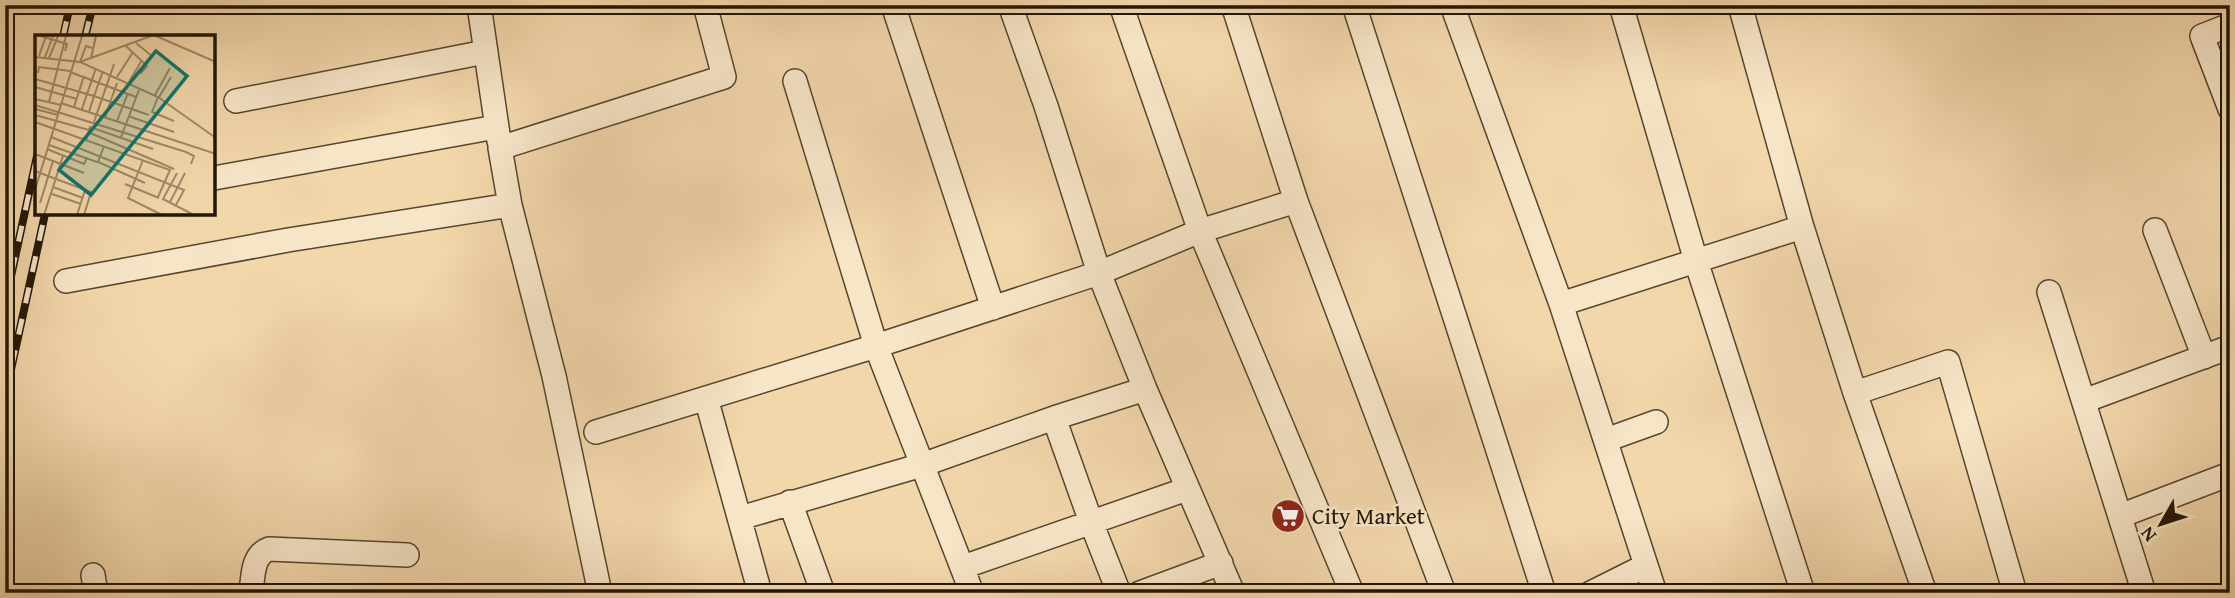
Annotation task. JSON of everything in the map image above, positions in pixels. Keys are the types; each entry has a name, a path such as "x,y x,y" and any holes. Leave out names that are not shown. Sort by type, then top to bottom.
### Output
{"street":[{"path":"479,5 510,205 554,376 600,593"},
{"path":"215,178 498,138 724,77 705,5"},
{"path":"893,5 993,308"},
{"path":"1010,5 1100,273 1145,389 1233,593"},
{"path":"1121,5 1199,231 1352,593"},
{"path":"1233,5 1296,201 1444,593"},
{"path":"1354,5 1544,593"},
{"path":"1452,5 1561,304 1654,593"},
{"path":"1621,5 1795,591"},
{"path":"1740,5 1802,227 1855,393 1925,593"},
{"path":"2230,25 2202,36 2230,109"},
{"path":"236,102 485,52"},
{"path":"795,81 876,346 972,593"},
{"path":"596,432 876,346 1100,273 1199,231 1296,201"},
{"path":"66,281 288,240 510,205"},
{"path":"1561,304 1802,227"},
{"path":"2155,230 2204,357"},
{"path":"2049,292 2144,593"},
{"path":"2084,401 2230,347"},
{"path":"1855,393 1948,362 2015,593"},
{"path":"740,518 922,466 1054,418 1145,389"},
{"path":"706,398 760,593"},
{"path":"1054,418 1119,593"},
{"path":"1606,440 1656,422"},
{"path":"2120,516 2230,474"},
{"path":"963,567 1187,489"},
{"path":"790,502 823,593"},
{"path":"251,593 258,558 269,549 407,555"},
{"path":"1140,593 1222,563"},
{"path":"1591,593 1646,566"}],"railway":[{"path":"63,35 70,5"},
{"path":"86,35 93,5"},
{"path":"5,304 35,165"},
{"path":"5,397 45,215"}],"place":[{"name":"City Market","path":"1288,516"}]}
